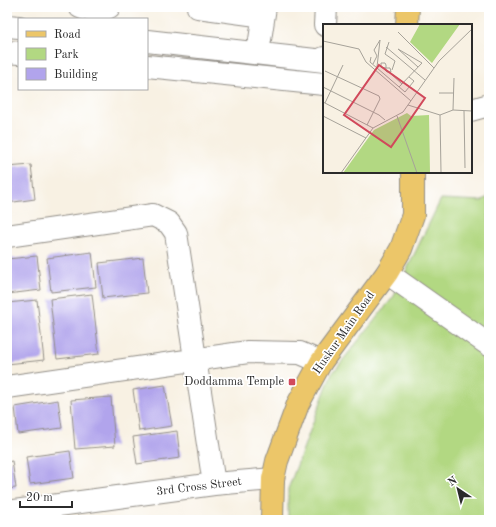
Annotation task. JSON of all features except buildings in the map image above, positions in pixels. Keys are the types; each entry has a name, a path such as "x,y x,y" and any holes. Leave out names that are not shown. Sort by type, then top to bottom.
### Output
{"main road":[{"path":"407,24 408,7"},
{"name":"Huskur Main Road","path":"272,520 273,479 277,461 298,404 321,362 387,273 401,249 413,215 412,173"}],"street":[{"path":"80,7 91,11 105,10 109,7"},
{"path":"198,7 264,11 258,54"},
{"path":"325,24 326,7"},
{"path":"7,26 18,27"},
{"path":"148,41 323,61"},
{"path":"7,52 18,53"},
{"path":"148,66 323,84"},
{"path":"472,110 489,105"},
{"path":"7,236 153,215 169,223 176,233 214,484"},
{"path":"387,273 489,345"},
{"path":"7,387 248,352 300,353 321,362"},
{"name":"3rd Cross Street","path":"7,512 214,484 273,479"}],"green space":[{"path":"489,196 489,520 288,520 288,489 331,375 394,296 441,199 482,201"}],"place":[{"name":"Doddamma Temple","path":"292,382"}]}
